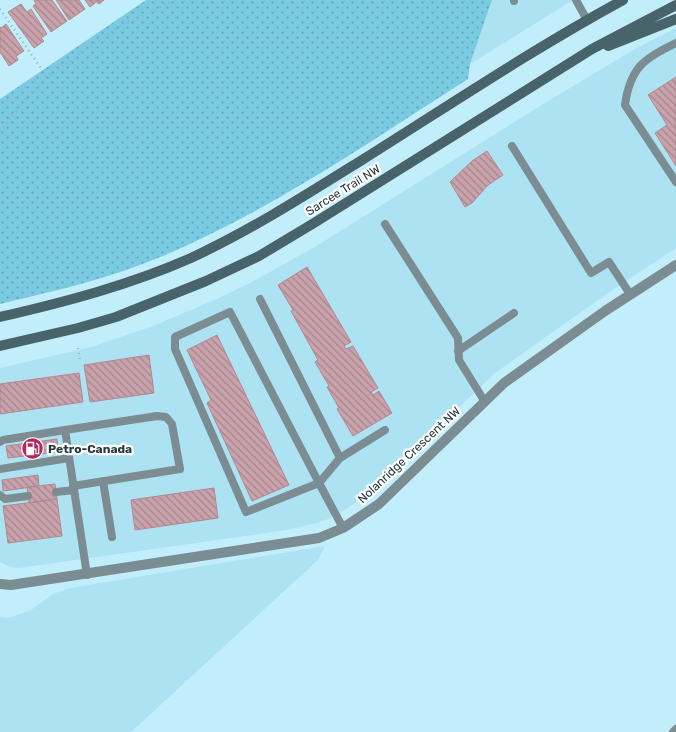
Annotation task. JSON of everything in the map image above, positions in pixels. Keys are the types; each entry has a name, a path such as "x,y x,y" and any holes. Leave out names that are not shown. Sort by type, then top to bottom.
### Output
{"main road":[{"name":"Sarcee Trail NW","path":"0,317 70,301 147,276 191,258 239,234 288,206 587,20 623,0"},
{"name":"Sarcee Trail NW","path":"0,346 116,317 206,281 259,256 572,61 629,28 676,5"},
{"path":"572,61 676,19"}],"street":[{"name":"Nolanridge Crescent NW","path":"0,584 11,585 87,575 320,538 343,528 378,504 515,375 630,294 676,265"}],"lane":[{"path":"576,0 587,20"},
{"path":"676,43 654,54 637,68 627,90 625,105 676,182"},
{"path":"512,146 591,273 609,262 630,294"},
{"path":"386,224 458,338 459,360 485,402"},
{"path":"260,299 340,458"},
{"path":"343,528 319,484 230,312 175,337 175,349 246,512 319,484 340,458 385,430"},
{"path":"458,351 514,313"},
{"path":"0,442 157,416 166,417 172,424 180,469 104,481 56,492"},
{"path":"65,430 87,575"},
{"path":"0,469 69,458"},
{"path":"104,481 112,537"},
{"path":"0,495 5,499 28,496"},
{"path":"673,732 676,729"}],"path":[{"path":"0,131 46,77 126,22 176,0"},
{"path":"0,9 46,77"},
{"path":"78,348 80,362"}],"shaded area":[{"path":"146,0 492,0 470,64 468,79 357,151 243,218 163,256 103,277 0,304 0,99"},
{"path":"492,0 573,0 470,64"},
{"path":"676,28 676,248 608,293 495,373 378,484 354,504 331,518 287,530 19,568 10,567 0,562 0,368 91,347 153,326 252,282 318,245 635,49"},
{"path":"325,546 318,560 131,732 0,732 0,617 9,618 31,610 53,594 70,588"}],"building":[{"path":"34,0 52,0 67,21 51,32 33,6 36,4"},
{"path":"56,0 79,0 85,9 69,20"},
{"path":"85,0 104,0 99,4 96,2 90,7"},
{"path":"21,4 27,12 31,9 47,34 41,38 44,41 34,48 8,12"},
{"path":"6,24 24,51 16,56 18,60 9,66 0,52 0,27"},
{"path":"676,77 676,166 655,133 667,125 648,95"},
{"path":"487,151 503,175 488,185 472,203 465,207 450,182 472,161"},
{"path":"307,267 351,342 344,346 346,349 353,346 378,388 371,392 373,395 379,391 392,413 353,436 337,409 339,408 327,387 329,386 315,362 318,360 278,285"},
{"path":"217,335 289,485 252,501 207,403 211,400 187,350"},
{"path":"149,355 154,393 90,402 84,365"},
{"path":"79,373 83,402 0,414 0,384"},
{"name":"Petro-Canada","path":"57,439 58,452 8,458 6,446"},
{"path":"38,475 39,486 3,491 2,480"},
{"path":"55,484 57,499 29,503 27,487"},
{"path":"214,488 218,518 135,530 131,500"},
{"path":"57,499 62,536 8,543 3,506"}],"place":[{"name":"Petro-Canada","path":"32,449"}]}
